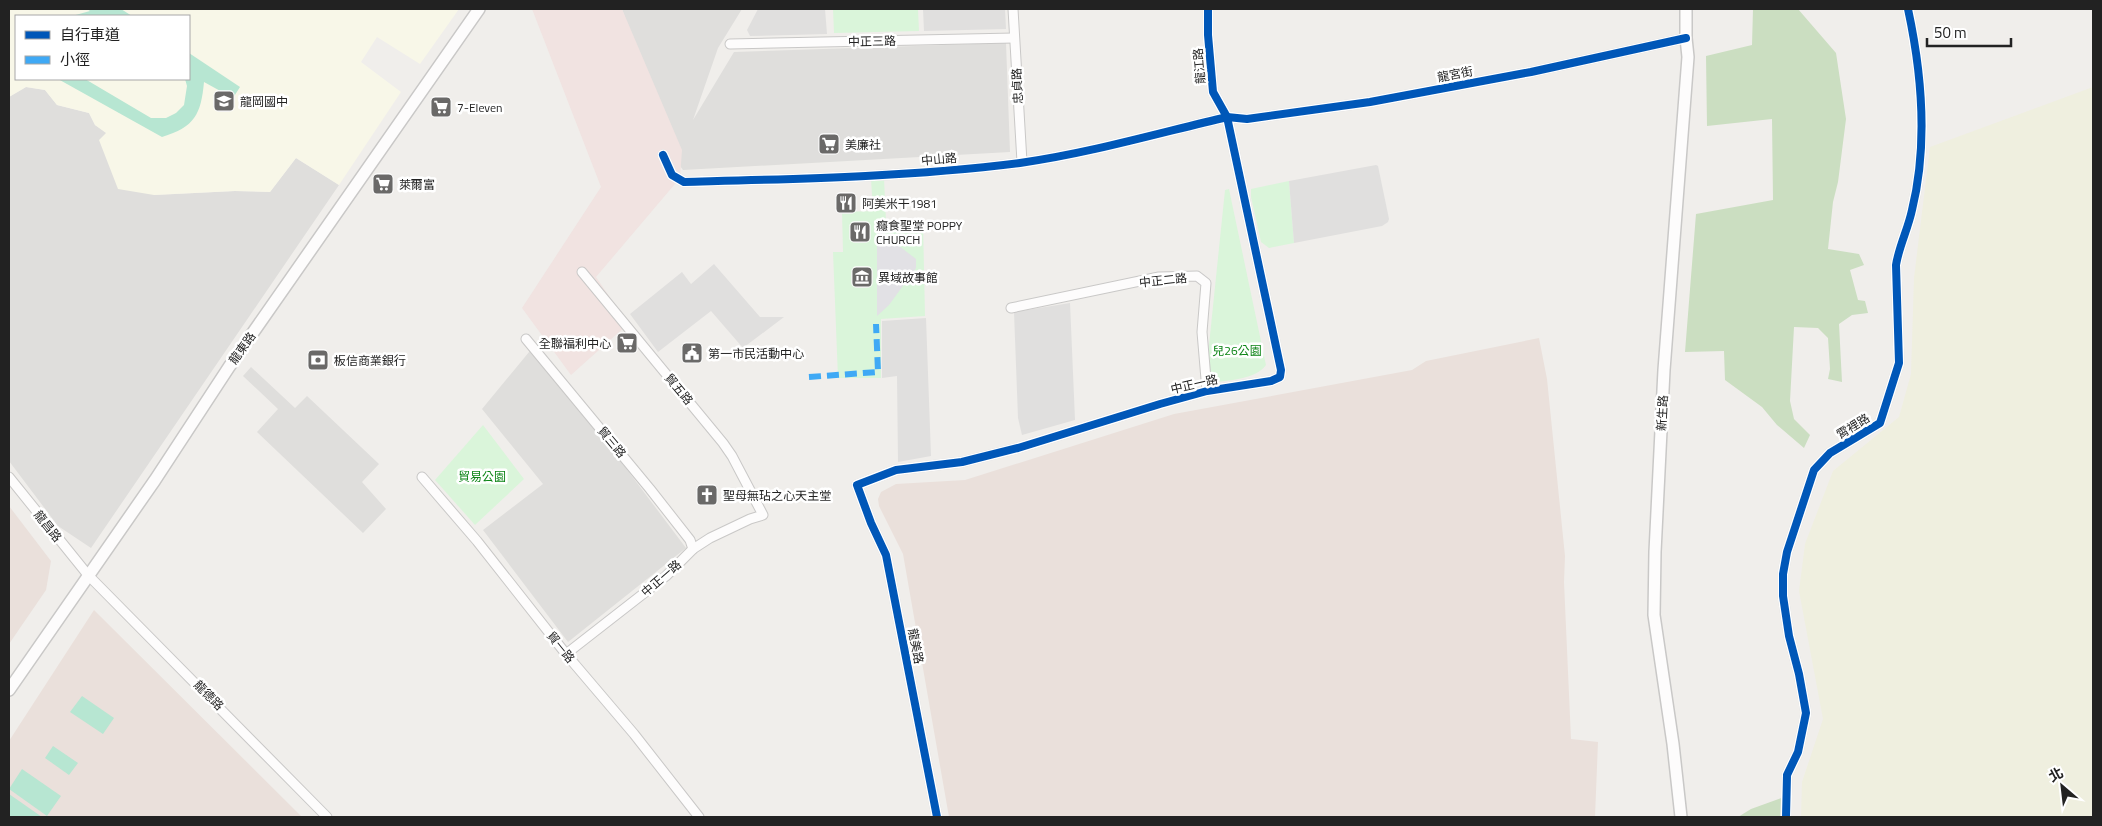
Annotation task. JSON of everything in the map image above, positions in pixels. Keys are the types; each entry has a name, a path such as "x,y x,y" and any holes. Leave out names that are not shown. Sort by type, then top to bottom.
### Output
{"street":[{"name":"龍東路","path":"9,690 155,480 252,334 479,9"},
{"name":"忠貞路","path":"1013,9 1022,162"},
{"name":"龍江路","path":"1208,9 1208,34 1213,92 1227,117"},
{"name":"新生路","path":"1681,817 1673,744 1654,614 1657,490 1678,168 1688,57 1686,9"},
{"name":"霄裡路","path":"1786,817 1787,775 1798,752 1806,713 1799,674 1788,636 1783,596 1783,574 1787,552 1814,470 1830,453 1880,423 1899,363 1896,265 1912,211 1922,158 1916,44 1908,9"},
{"name":"中正三路","path":"730,44 1014,38"},
{"name":"龍宮街","path":"1227,117 1247,119 1370,102 1531,72 1686,38"},
{"name":"中山路","path":"663,155 672,175 684,182 876,175 1022,162 1077,152 1227,117"},
{"name":"中正一路","path":"857,484 896,470 962,462 1018,448 1207,391 1271,382 1280,377 1281,370 1227,117"},
{"name":"貿五路","path":"582,272 723,443 732,456 763,515"},
{"name":"中正二路","path":"1011,308 1159,277 1197,276 1206,283 1202,332 1207,391"},
{"name":"貿三路","path":"526,339 650,489 690,540 693,549"},
{"name":"龍昌路","path":"9,477 88,575"},
{"name":"貿一路","path":"422,477 477,541 699,817"},
{"name":"龍美路","path":"857,484 870,523 886,555 937,817"},
{"name":"中正一路","path":"566,654 659,581 693,549 710,538 750,519 763,515"},
{"name":"龍德路","path":"88,575 327,817"}],"shaded area":[{"name":"龍岡國中","path":"9,9 459,9 420,64 377,37 361,62 401,92 339,185 296,158 270,192 235,191 154,195 118,189 99,140 106,133 95,125 89,113 57,105 45,90 26,87 9,97"},
{"path":"532,9 622,9 682,150 680,178 596,277 628,324 571,375 522,308 601,187"},
{"path":"622,9 742,9 718,48 693,120 734,52 1006,43 1010,152 683,170 672,155"},
{"path":"758,9 825,9 827,34 750,36 747,30"},
{"path":"923,9 1005,9 1006,29 924,31"},
{"path":"26,87 45,90 57,105 89,113 95,125 107,133 104,137 154,195 235,191 270,192 296,158 339,185 91,548 58,526 9,461 9,97"},
{"path":"1378,166 1389,219 1388,222 1382,226 1294,243 1289,181"},
{"path":"877,229 916,259 916,268 889,305 877,316"},
{"path":"714,264 760,317 784,317 743,348 711,311 658,352 630,314 682,272 691,284"},
{"path":"1070,303 1075,420 1022,435 1018,418 1014,312"},
{"path":"926,318 931,456 898,462 897,376 882,378 882,321"},
{"path":"1539,338 1547,379 1565,556 1564,582 1571,739 1598,742 1595,817 949,817 903,554 879,506 878,499 881,492 896,484 965,480 1174,414 1412,370 1426,361"},
{"path":"534,346 686,548 568,642 483,530 543,484 482,409"},
{"path":"251,367 295,408 307,396 379,464 362,482 386,509 363,533 257,432 278,409 243,376"},
{"path":"9,506 51,561 46,590 9,644"},
{"path":"94,610 302,817 9,817 9,741"}],"green space":[{"path":"87,9 121,9 130,15 76,15 90,11"},
{"path":"833,9 918,9 919,31 834,33"},
{"path":"1753,9 1798,9 1836,53 1846,119 1828,249 1859,254 1864,265 1850,270 1858,300 1865,301 1868,313 1852,315 1839,324 1842,382 1828,379 1830,369 1828,338 1818,328 1794,327 1790,401 1794,419 1810,435 1804,448 1777,425 1762,407 1725,380 1724,351 1685,352 1696,214 1773,200 1772,119 1707,126 1706,56 1752,45"},
{"path":"190,54 240,87 233,98 204,82 201,103 194,118 182,129 162,137 60,80 87,80 151,118 166,118 176,113 184,105 187,86 185,80 190,80"},
{"path":"2093,87 2093,817 1801,817 1802,782 1823,719 1799,591 1805,544 1833,471 1899,417 1911,374 1914,278 1930,147"},
{"path":"884,178 886,222 923,222 925,316 881,319 881,378 838,378 833,252 843,252 842,212 873,211 871,179"},
{"path":"1289,181 1294,243 1269,248 1261,242 1251,189"},
{"name":"兒26公園","path":"1229,189 1266,365 1255,374 1211,383 1207,380 1206,374 1225,190"},
{"name":"貿易公園","path":"483,425 524,479 475,525 435,480"},
{"path":"82,696 114,718 103,734 70,712"},
{"path":"53,746 78,763 69,775 45,758"},
{"path":"22,769 61,796 47,816 9,789"},
{"path":"9,794 42,817 9,817"},
{"path":"1784,797 1784,813 1779,817 1738,817 1751,809"}],"marked path":[{"path":"809,377 878,372 876,324"}],"cycle path":[{"path":"937,817 886,555 871,523 857,485 896,470 962,462 1018,448 1207,391 1271,381 1280,377 1281,370 1227,117 1213,92 1208,35 1208,9"},
{"path":"1786,817 1787,775 1798,752 1806,713 1799,674 1789,636 1783,596 1783,574 1787,552 1814,470 1830,453 1880,423 1899,363 1896,265 1917,185 1921,135 1920,84 1908,9"},
{"path":"663,155 672,175 684,182 810,178 978,168 1046,159 1227,117 1247,119 1370,102 1531,72 1686,38"}],"place":[{"name":"龍岡國中","path":"224,101"},
{"name":"7-Eleven","path":"441,107"},
{"name":"美廉社","path":"829,144"},
{"name":"萊爾富","path":"383,184"},
{"name":"阿美米干1981","path":"846,203"},
{"name":"癮食聖堂 POPPY CHURCH","path":"860,232"},
{"name":"異域故事館","path":"862,277"},
{"name":"全聯福利中心","path":"627,343"},
{"name":"第一市民活動中心","path":"692,353"},
{"name":"板信商業銀行","path":"318,360"},
{"name":"聖母無玷之心天主堂","path":"707,495"}]}
